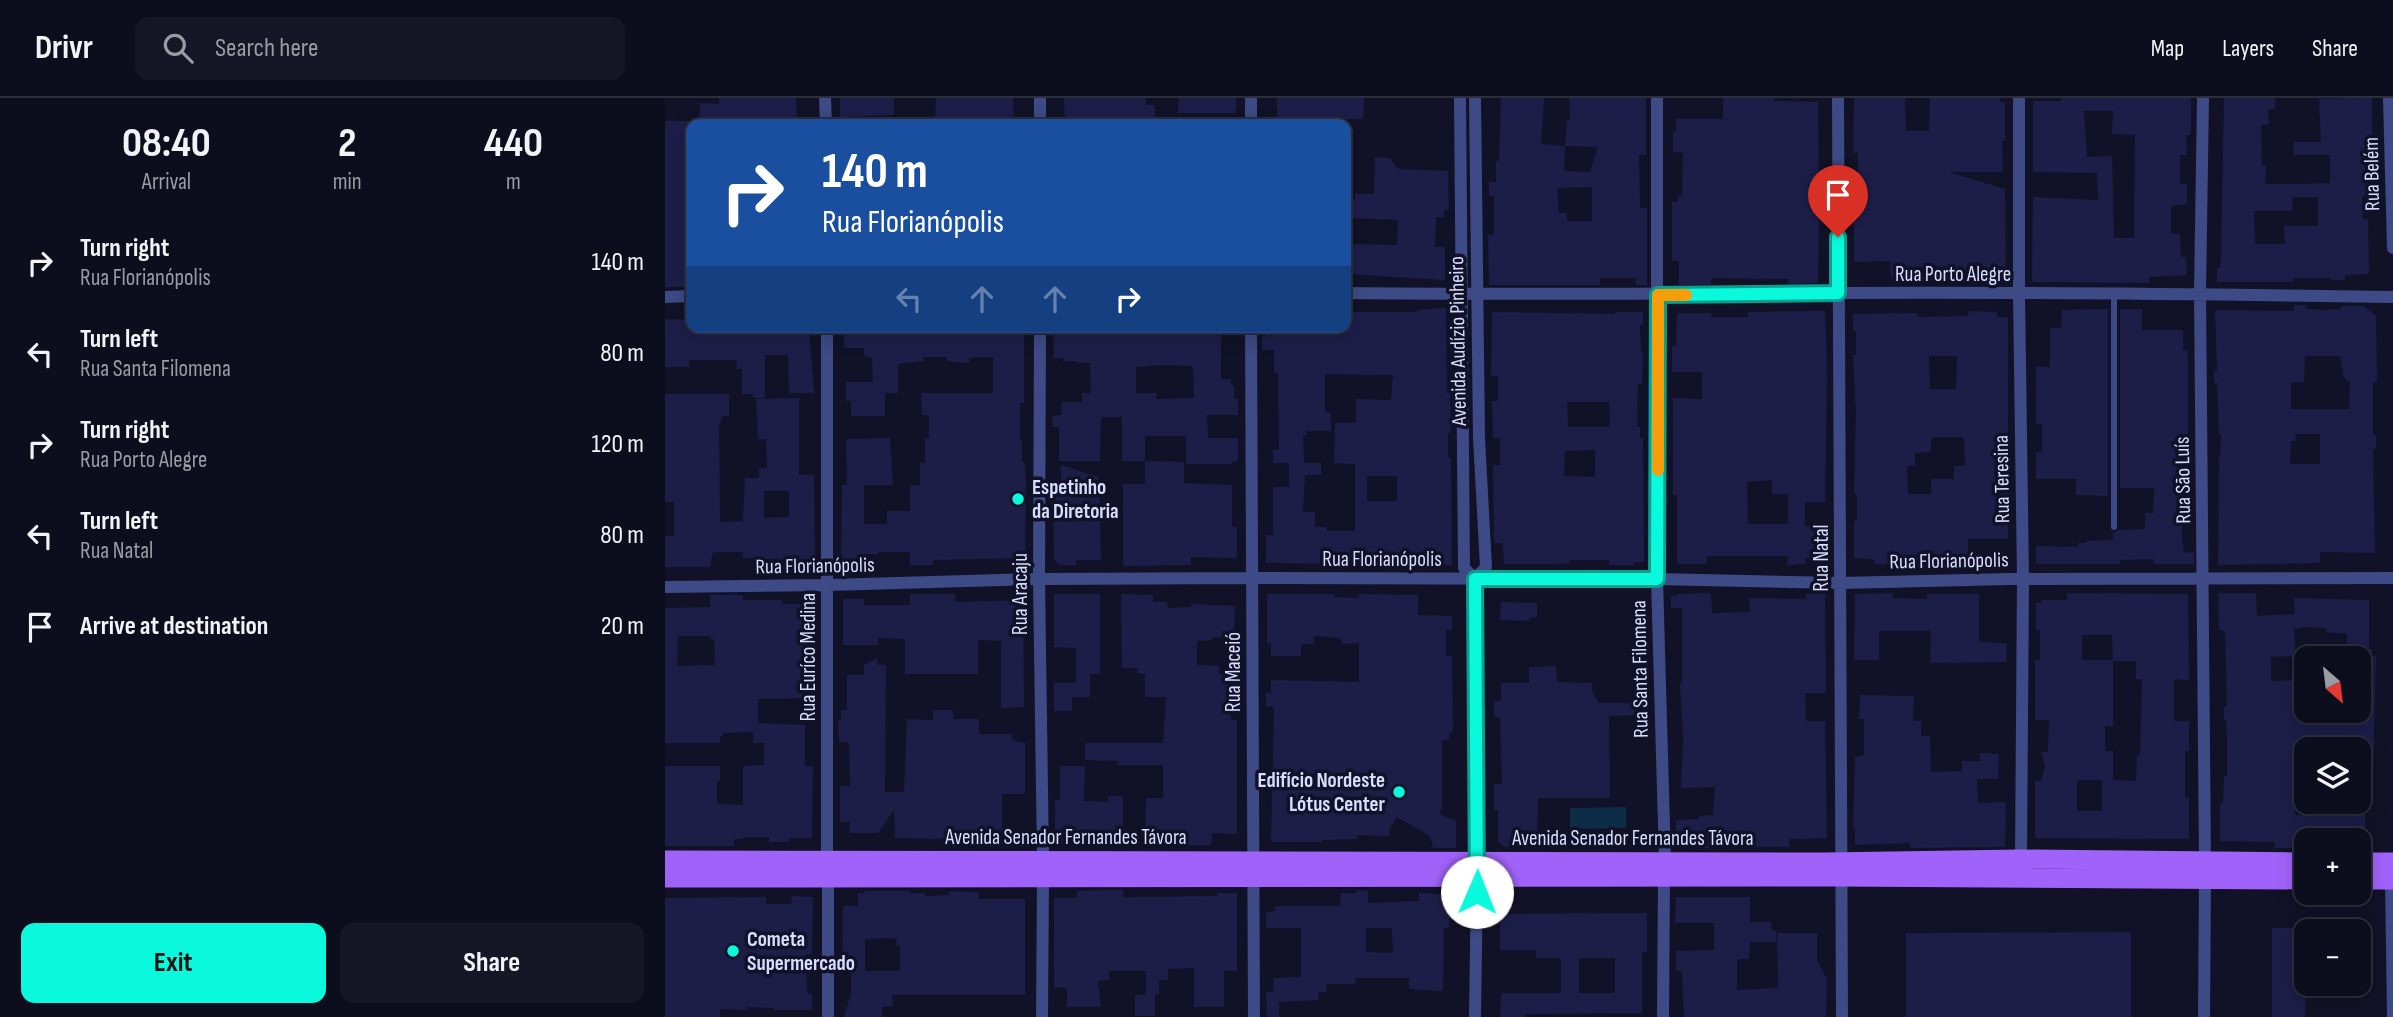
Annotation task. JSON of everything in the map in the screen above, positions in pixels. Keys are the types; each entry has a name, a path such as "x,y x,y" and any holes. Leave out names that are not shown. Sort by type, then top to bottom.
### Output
{"main road":[{"name":"Avenida Senador Fernandes Távora","path":"1842,869 2021,859 2294,879"},
{"name":"Avenida Senador Fernandes Távora","path":"665,860 827,869 2205,871 2294,863"},
{"path":"2371,866 2392,874"},
{"name":"Avenida Senador Fernandes Távora","path":"665,878 827,869"},
{"path":"2371,878 2392,874"}],"street":[{"path":"825,98 826,119"},
{"path":"1040,98 1040,119"},
{"path":"1251,98 1251,119"},
{"name":"Rua Santa Filomena","path":"1657,98 1657,579 1665,870 1664,1017"},
{"name":"Rua Natal","path":"1838,98 1842,1017"},
{"name":"Rua Teresina","path":"2019,98 2023,579 2021,859"},
{"name":"Rua São Luís","path":"2203,98 2200,293 2204,579 2204,1017"},
{"name":"Rua Belém","path":"2389,98 2393,248"},
{"path":"1460,103 1475,103"},
{"name":"Avenida Audízio Pinheiro","path":"1460,103 1464,568 1475,579"},
{"name":"Avenida Audízio Pinheiro","path":"1475,103 1479,438 1486,566 1475,579 1475,1017"},
{"name":"Rua Porto Alegre","path":"1351,293 2200,293 2393,297"},
{"path":"665,297 686,296"},
{"name":"Rua Euríco Medina","path":"827,333 828,1017"},
{"name":"Rua Aracaju","path":"1039,333 1042,1017"},
{"name":"Rua Maceió","path":"1251,333 1254,1017"},
{"path":"1462,387 1478,387"},
{"path":"1464,438 1479,438"},
{"name":"Rua Florianópolis","path":"665,587 1039,579 1657,579 1840,583 2023,579 2393,578"},
{"path":"2392,874 2393,1017"}],"lane":[{"path":"2114,293 2114,527"}],"water":[{"path":"1626,807 1626,828 1570,829 1570,808"}],"building":[{"path":"719,98 796,98 797,119 699,119 700,103 719,104"},
{"path":"840,98 894,98 894,115 840,117"},
{"path":"936,98 1013,98 1014,119 935,119"},
{"path":"1064,98 1146,98 1146,105 1155,105 1155,119 1065,119"},
{"path":"1179,98 1236,98 1236,113 1178,113"},
{"path":"1277,98 1364,98 1363,119 1277,119"},
{"path":"1501,98 1544,98 1541,144 1565,146 1567,120 1570,120 1569,98 1646,98 1646,155 1639,155 1640,208 1647,208 1647,285 1636,285 1636,278 1600,278 1600,285 1489,285 1488,235 1494,235 1494,196 1489,196 1489,182 1496,182 1496,161 1499,161","holes":["1565,146 1598,147 1590,172 1564,171","1592,187 1592,221 1567,221 1567,213 1559,213 1557,188"]},
{"path":"1723,98 1774,98 1774,101 1818,102 1819,200 1824,200 1824,214 1819,214 1818,283 1788,284 1788,279 1711,278 1711,285 1679,285 1679,261 1672,261 1672,202 1678,202 1678,196 1682,196 1683,153 1673,152 1676,119 1723,119"},
{"path":"1854,98 1905,98 1906,131 1929,131 1930,98 2000,98 2000,102 2005,102 2003,172 1949,172 2005,189 2006,276 1989,276 1989,280 1959,283 1931,280 1931,277 1891,278 1890,261 1854,262 1854,213 1858,215 1858,153 1853,153"},
{"path":"2061,98 2191,98 2191,128 2190,135 2186,135 2187,155 2180,155 2180,184 2187,184 2187,204 2171,206 2171,234 2180,234 2181,257 2186,257 2187,275 2149,277 2149,283 2032,282 2033,197 2098,200 2097,173 2033,172 2033,101 2061,101","holes":["2084,111 2113,111 2112,134 2135,135 2134,238 2114,238 2112,156 2087,157"]},
{"path":"2224,98 2275,98 2275,109 2268,109 2269,124 2261,125 2262,166 2266,166 2265,184 2293,184 2330,183 2330,155 2293,155 2294,142 2321,142 2319,99 2372,98 2373,196 2362,196 2363,219 2368,219 2369,274 2345,275 2345,280 2293,278 2293,282 2217,282 2217,268 2220,268","holes":["2293,197 2318,197 2318,226 2284,226 2285,244 2255,244 2254,211 2292,211"]},
{"path":"665,121 686,121 686,287 665,287"},
{"path":"1375,157 1390,158 1398,169 1448,171 1449,210 1444,210 1444,217 1436,217 1435,247 1445,247 1445,280 1351,274 1351,244 1397,245 1398,220 1351,218 1351,200 1355,200 1355,194 1374,194"},
{"path":"2294,305 2306,305 2306,309 2322,310 2341,309 2341,306 2364,306 2376,316 2377,382 2373,382 2373,435 2376,435 2376,449 2373,449 2375,553 2320,552 2320,563 2218,565 2221,434 2217,383 2214,383 2214,371 2217,371 2215,310 2294,311","holes":["2305,356 2340,356 2344,378 2350,381 2349,409 2291,409 2291,382 2304,382","2295,434 2320,434 2320,464 2290,464 2291,441 2296,441"]},
{"path":"1446,308 1452,565 1266,563 1266,535 1273,535 1273,487 1289,487 1289,463 1273,463 1273,450 1279,450 1278,373 1274,373 1274,350 1262,350 1262,337 1266,337 1266,333 1351,333 1351,312 1417,312","holes":["1325,374 1393,375 1391,400 1356,399 1356,423 1335,423 1334,463 1355,464 1355,531 1327,531 1327,527 1315,527 1315,512 1303,512 1305,475 1321,475 1321,463 1304,463 1303,435 1307,435 1306,431 1331,431 1331,413 1325,412","1367,476 1397,476 1397,501 1367,501"]},
{"path":"2108,309 2108,496 2076,495 2076,479 2036,479 2036,452 2042,452 2042,424 2036,424 2036,367 2050,367 2050,328 2061,328 2062,310"},
{"path":"2120,309 2142,309 2142,330 2183,330 2183,350 2187,350 2188,362 2188,472 2182,472 2182,539 2184,552 2194,553 2194,564 2154,564 2154,559 2120,560 2120,564 2036,564 2036,546 2078,547 2078,543 2086,541 2113,540 2113,533 2119,530 2145,529 2145,513 2153,513 2154,488 2120,488"},
{"path":"1825,311 1825,502 1805,502 1805,526 1822,526 1822,534 1825,534 1824,558 1805,558 1805,564 1787,565 1788,556 1709,556 1707,564 1677,564 1677,495 1673,495 1673,398 1702,399 1702,372 1672,372 1672,346 1676,346 1677,313 1748,317 1748,312","holes":["1772,480 1772,494 1788,494 1788,524 1748,524 1747,482"]},
{"path":"1969,311 1997,312 1997,317 2008,317 2008,439 2000,439 2000,465 2008,465 2008,539 1968,539 1968,557 1914,558 1914,564 1875,564 1874,559 1854,558 1857,494 1854,494 1856,412 1853,355 1856,355 1856,331 1853,331 1853,314 1917,313 1918,317 1968,316","holes":["1929,356 1957,356 1956,389 1930,389","1962,437 1965,466 1954,466 1954,479 1931,479 1931,494 1908,494 1907,466 1915,466 1915,453 1931,452 1931,439"]},
{"path":"1492,312 1643,312 1643,325 1640,325 1642,384 1638,384 1637,427 1640,427 1640,438 1643,438 1644,562 1634,562 1634,565 1609,565 1609,560 1570,560 1570,563 1554,564 1504,564 1503,543 1494,543 1493,465 1500,465 1500,438 1493,438 1492,401 1498,401 1498,376 1491,376","holes":["1567,402 1609,402 1610,427 1568,427","1595,450 1595,477 1564,476 1565,451"]},
{"path":"665,319 686,320 686,333 809,333 814,393 789,393 788,355 765,355 765,398 742,394 742,369 736,369 737,360 689,360 689,367 665,367"},
{"path":"844,333 1024,333 1024,403 1020,403 1020,439 1026,485 1025,558 933,560 933,565 910,565 910,552 878,552 862,554 862,560 856,560 856,566 841,566 842,485 847,485 846,439 890,438 893,485 864,485 864,524 887,524 887,511 910,511 910,485 920,485 920,462 925,463 925,438 929,438 929,415 922,415 921,393 993,393 993,357 969,358 969,363 947,361 947,357 923,357 924,361 898,364 898,393 885,393 885,416 851,416 851,401 846,401 846,382 873,382 872,358 864,356 864,348 844,348"},
{"path":"1053,333 1221,333 1221,379 1231,379 1234,399 1238,399 1238,415 1207,415 1208,438 1238,438 1238,461 1231,464 1186,464 1186,436 1145,436 1145,461 1122,461 1122,417 1101,417 1100,461 1059,461 1059,427 1053,427 1052,416 1061,415 1062,402 1082,402 1082,393 1091,393 1090,363 1063,361 1063,358 1054,358","holes":["1193,366 1194,398 1156,399 1157,393 1136,393 1136,367"]},
{"path":"665,394 729,394 729,416 723,416 719,426 720,522 743,521 745,478 759,478 759,468 767,468 766,439 758,439 756,399 799,398 799,475 814,475 815,566 789,567 788,560 743,558 743,552 713,552 710,567 665,567 665,536 674,536 674,502 665,502","holes":["764,491 789,491 789,517 764,518"]},
{"path":"1145,461 1184,462 1184,483 1232,485 1232,527 1237,527 1237,558 1191,557 1191,565 1123,566 1123,484 1145,484"},
{"path":"1061,465 1099,477 1101,560 1076,560 1076,565 1059,565 1054,559 1053,485 1061,485"},
{"path":"1711,593 1712,613 1750,612 1749,598 1806,599 1806,594 1825,594 1826,693 1805,693 1806,721 1825,721 1827,838 1789,839 1789,847 1739,847 1739,839 1712,839 1712,848 1684,848 1676,841 1676,820 1713,815 1715,787 1681,788 1682,608 1671,608 1671,596"},
{"path":"1893,593 1893,598 1927,599 1927,594 1979,594 1979,642 2007,643 2006,662 1930,663 1931,631 1879,631 1879,660 1854,660 1855,594"},
{"path":"2067,593 2188,594 2189,680 2174,679 2174,721 2189,721 2189,751 2185,751 2185,798 2189,798 2189,839 2035,838 2035,781 2041,781 2045,766 2041,752 2048,752 2049,720 2035,720 2035,660 2040,660 2040,630 2036,630 2036,603 2042,603 2042,600 2067,600","holes":["2082,635 2112,635 2113,660 2082,660","2113,661 2136,661 2136,679 2142,679 2140,755 2137,755 2136,781 2113,780 2113,751 2105,751 2105,726 2113,726","2077,780 2102,780 2102,811 2077,811"]},
{"path":"2218,593 2256,593 2257,616 2295,614 2294,598 2369,600 2369,646 2347,646 2347,634 2326,632 2327,628 2303,627 2294,629 2294,656 2271,657 2271,681 2294,680 2294,723 2371,723 2371,649 2372,656 2376,656 2373,776 2371,737 2294,737 2294,814 2365,814 2365,828 2294,828 2294,848 2275,848 2275,842 2220,841 2220,803 2223,803 2224,776 2227,776 2227,734 2224,720 2224,707 2227,706 2225,630 2219,630"},
{"path":"910,594 955,594 955,602 1023,600 1024,707 1001,708 1001,641 978,640 978,674 905,674 905,639 878,638 878,645 843,645 843,599 864,599 864,605 910,605"},
{"path":"1054,594 1100,594 1100,674 1090,674 1090,697 1072,697 1072,711 1054,711 1054,683 1076,683 1076,648 1054,647"},
{"path":"1121,594 1153,595 1153,602 1167,602 1168,608 1191,607 1191,604 1235,606 1234,637 1212,637 1212,640 1197,641 1197,665 1219,666 1219,674 1231,674 1231,720 1237,720 1237,834 1212,833 1211,845 1145,845 1146,798 1163,798 1163,765 1118,765 1118,761 1085,760 1085,743 1163,743 1166,697 1145,697 1145,674 1137,673 1138,668 1122,668"},
{"path":"1267,594 1334,594 1334,597 1359,598 1359,594 1418,595 1418,615 1452,616 1452,630 1446,630 1446,656 1452,656 1453,732 1449,733 1449,740 1442,740 1442,809 1439,814 1456,821 1456,848 1433,848 1430,836 1397,817 1389,830 1389,836 1357,835 1357,839 1322,842 1271,842 1274,707 1266,706 1266,693 1271,693 1271,680 1359,682 1359,643 1342,644 1341,638 1314,636 1314,644 1301,644 1301,656 1271,656 1271,643 1267,643"},
{"path":"710,595 743,595 743,600 782,600 782,604 810,604 806,698 758,699 758,723 805,725 805,766 813,766 812,838 789,838 789,842 769,842 769,837 743,837 734,839 734,846 665,846 665,766 720,766 717,804 743,805 743,766 764,765 764,743 753,743 753,732 723,733 720,743 665,743 665,608 710,607","holes":["678,636 710,636 710,639 714,639 715,665 677,666"]},
{"path":"1501,602 1537,603 1537,618 1530,617 1530,621 1500,620"},
{"path":"877,658 877,665 886,665 885,792 904,792 907,719 933,720 933,710 953,710 953,719 979,719 979,734 1012,734 1012,740 1025,743 1025,794 1002,794 1002,846 956,846 956,839 895,838 894,810 878,833 849,833 850,822 840,822 840,786 850,786 849,742 839,742 838,720 841,720 841,710 847,710 847,675 864,675 864,665"},
{"path":"1556,666 1557,682 1592,683 1592,691 1599,703 1638,703 1638,715 1609,716 1610,798 1538,798 1537,843 1525,842 1525,847 1504,847 1498,841 1498,810 1494,810 1494,784 1502,784 1500,718 1494,717 1494,701 1501,701 1501,683 1529,683 1529,667"},
{"path":"1860,695 1914,696 1913,721 1921,721 1921,736 1930,736 1931,772 1962,771 1962,761 1980,761 1980,753 1999,754 1998,779 1977,779 1978,803 2006,802 2005,847 1910,848 1910,843 1855,845 1855,757 1864,755 1864,719 1859,719"},
{"path":"1060,766 1085,766 1084,801 1108,802 1108,796 1123,796 1123,845 1055,845 1055,801 1060,800"},
{"path":"1123,890 1123,897 1217,896 1217,893 1237,893 1237,971 1224,971 1224,1007 1194,1007 1194,968 1168,969 1168,980 1159,980 1159,995 1155,995 1155,1016 1135,1016 1135,995 1146,995 1146,971 1109,971 1109,980 1098,981 1101,1007 1067,1007 1067,988 1054,987 1054,898 1077,898 1077,891"},
{"path":"1357,890 1368,891 1368,903 1419,901 1419,893 1442,894 1449,899 1449,928 1444,928 1443,991 1409,989 1409,978 1355,978 1356,984 1326,984 1327,992 1318,992 1319,1000 1279,1002 1279,1017 1267,1017 1266,992 1273,992 1274,978 1301,977 1301,928 1266,928 1266,913 1275,911 1275,906 1340,906 1341,893 1356,893","holes":["1366,928 1392,928 1393,953 1366,952"]},
{"path":"910,891 925,893 925,896 949,895 949,891 979,892 979,899 1025,899 1025,995 892,995 893,1006 882,1007 882,1017 844,1017 851,994 851,967 842,972 843,906 858,906 858,893","holes":["865,939 897,939 896,945 900,946 900,971 865,971"]},
{"path":"792,896 813,897 812,954 806,954 807,994 812,994 812,1010 747,1007 747,1010 720,1009 720,1017 665,1017 665,898 766,897 766,904 791,904"},
{"path":"1676,897 1750,897 1750,922 1771,922 1771,930 1776,931 1776,942 1750,942 1749,959 1737,959 1737,990 1778,988 1777,933 1817,933 1817,960 1827,979 1826,1017 1684,1017 1682,971 1676,971 1676,951 1714,950 1714,923 1675,923"},
{"path":"1647,913 1647,952 1642,952 1642,1013 1525,1014 1525,1017 1500,1017 1501,993 1561,993 1561,958 1536,958 1536,950 1500,950 1500,914","holes":["1579,958 1615,958 1615,993 1579,993"]},
{"path":"2272,928 2294,928 2294,996 2305,996 2305,1017 2272,1017"},
{"path":"2131,932 2131,1017 1906,1017 1906,933"}],"slow traffic":[{"path":"1658,470 1658,295 1686,295"}],"place":[{"name":"Espetinho da Diretoria","path":"1018,499"},
{"name":"Edifício Nordeste Lótus Center","path":"1399,792"},
{"name":"Cometa Supermercado","path":"733,951"}],"route":[{"path":"1477,892 1475,579 1657,579 1658,295 1838,293 1838,237"}]}
